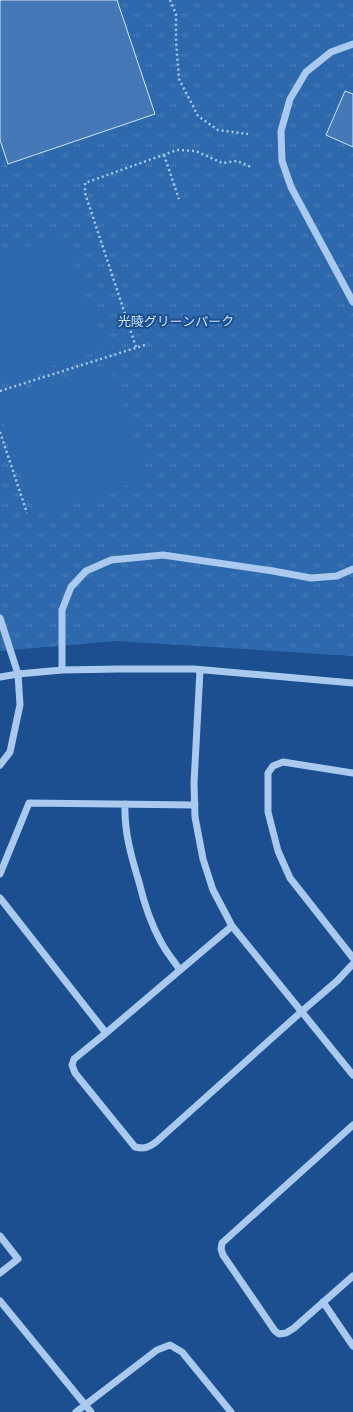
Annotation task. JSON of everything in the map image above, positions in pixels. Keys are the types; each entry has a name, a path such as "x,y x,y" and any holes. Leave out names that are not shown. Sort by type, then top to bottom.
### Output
{"street":[{"path":"353,44 331,52 306,72 290,99 281,131 282,162 291,187 353,302"},
{"path":"62,670 62,610 71,587 86,571 111,560 163,555 311,578 337,576 353,569"},
{"path":"0,618 18,674 20,705 10,752 0,765"},
{"path":"0,677 62,670 119,668 200,670 353,683"},
{"path":"200,670 194,783 195,817 203,859 213,890 232,926 353,1075"},
{"path":"353,773 283,762 273,766 268,773 268,812 278,850 290,878 353,958"},
{"path":"0,874 29,804 195,805"},
{"path":"125,804 124,821 130,853 142,894 161,943 180,970"},
{"path":"0,898 106,1033"},
{"path":"232,926 106,1033 74,1058 72,1066 75,1073 135,1147 143,1149 156,1142 337,981 353,964"},
{"path":"353,1125 222,1243 221,1249 227,1262 275,1331 279,1334 286,1333 294,1328 353,1276"},
{"path":"0,1236 18,1259 0,1273"},
{"path":"0,1301 91,1412"},
{"path":"323,1302 353,1346"},
{"path":"76,1412 157,1350 170,1345 182,1352 231,1412"}],"path":[{"path":"170,0 176,14 176,41 179,79 198,116 218,130 248,134"},
{"path":"136,347 85,193 85,183 177,150 196,151 222,163 237,161 251,167"},
{"path":"164,155 179,199"},
{"path":"0,391 148,344"},
{"path":"0,432 27,513"}],"green space":[{"name":"光陵グリーンパーク","path":"0,0 353,0 353,656 116,641 0,651"},
{"path":"64,235 105,349 0,383 0,256"},
{"path":"109,364 148,478 35,515 0,411 0,399"}],"building":[{"path":"117,0 155,114 8,164 0,140 0,1"},
{"path":"345,91 353,94 353,147 326,135"}]}
